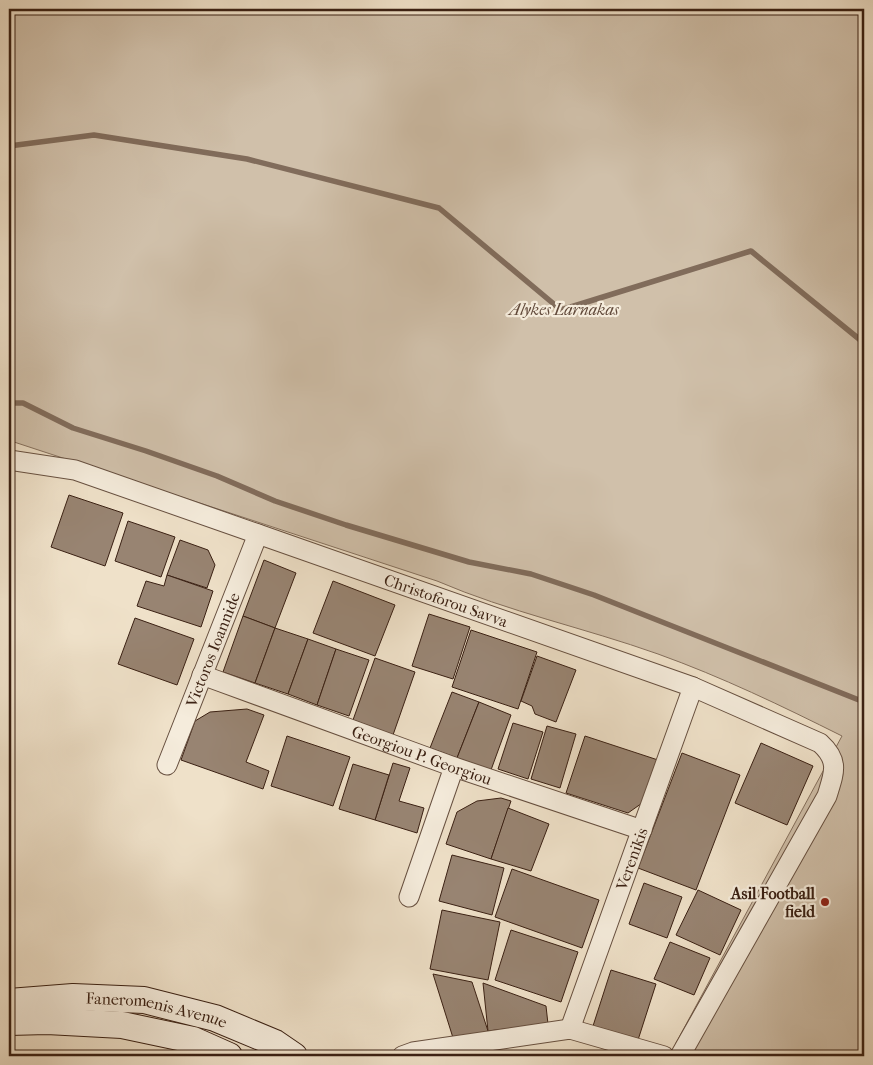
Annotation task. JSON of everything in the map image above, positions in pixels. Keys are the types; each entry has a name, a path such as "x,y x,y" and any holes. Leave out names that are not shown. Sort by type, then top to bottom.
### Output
{"main road":[{"name":"Faneromenis Avenue","path":"9,1002 73,997 144,1000 215,1018 275,1043 294,1056"},
{"name":"Faneromenis Avenue","path":"9,1022 47,1021 122,1025 193,1040 229,1056"}],"street":[{"name":"Christoforou Savva","path":"9,460 74,470 693,687 820,743 831,752 834,766 827,796 680,1056"},
{"name":"Victoros Ioannide","path":"167,765 258,534"},
{"name":"Georgiou P. Georgiou","path":"202,675 454,767 642,830"},
{"name":"Verenikis","path":"570,1029 693,687"},
{"path":"409,897 454,767"},
{"path":"402,1056 413,1052 570,1029 664,1056"}],"green space":[{"name":"Alykes Larnakas","path":"9,9 864,9 864,1056 699,1056 676,1043 842,736 752,692 658,654 519,611 437,581 11,441 9,448"}],"building":[{"path":"69,495 123,513 105,566 51,547"},
{"path":"128,521 175,537 161,577 115,561"},
{"path":"180,540 208,550 215,565 207,588 167,575"},
{"path":"264,560 296,573 275,628 243,616"},
{"path":"167,575 213,591 201,627 137,606 146,581 164,586"},
{"path":"333,581 395,605 375,656 313,633"},
{"path":"429,614 470,627 453,679 412,666"},
{"path":"243,616 275,628 255,683 223,672"},
{"path":"135,618 194,639 177,685 118,664"},
{"path":"275,628 308,639 288,694 255,683"},
{"path":"471,630 537,652 518,709 452,687"},
{"path":"308,639 336,649 317,705 288,694"},
{"path":"336,649 369,660 349,716 317,705"},
{"path":"537,656 576,670 556,722 535,714 532,706 521,701"},
{"path":"375,658 415,672 393,735 353,720"},
{"path":"452,692 479,702 457,758 430,748"},
{"path":"479,702 511,715 491,770 457,758"},
{"path":"247,709 264,715 246,762 269,771 263,789 181,760 195,721 210,712"},
{"path":"513,723 543,732 528,779 498,769"},
{"path":"547,726 576,734 560,788 531,779"},
{"path":"287,736 350,757 333,806 271,786"},
{"path":"585,736 658,760 645,801 628,813 566,793"},
{"path":"761,743 813,766 787,825 735,803"},
{"path":"682,753 740,775 696,890 638,868"},
{"path":"393,763 410,768 399,801 424,808 417,833 375,820"},
{"path":"353,764 389,775 375,820 339,809"},
{"path":"501,798 511,801 491,859 446,844 457,812 477,801"},
{"path":"508,808 549,824 531,871 491,859"},
{"path":"452,855 504,868 492,915 439,901"},
{"path":"512,869 599,900 582,948 495,917"},
{"path":"644,883 682,897 667,938 629,924"},
{"path":"698,890 741,910 720,955 676,935"},
{"path":"442,910 500,922 488,980 430,969"},
{"path":"511,930 578,952 561,1002 495,980"},
{"path":"670,942 710,958 694,995 654,979"},
{"path":"611,970 656,984 638,1040 593,1026"},
{"path":"433,974 472,982 488,1031 454,1041"},
{"path":"483,983 546,1006 548,1024 488,1031"}],"waterway":[{"path":"9,146 94,135 247,159 439,208 561,310 751,251 864,343"},
{"path":"9,403 23,403 73,428 217,476 275,501 346,525 469,562 531,574 594,595 864,702"}],"place":[{"name":"Asil Football field","path":"825,902"}]}
